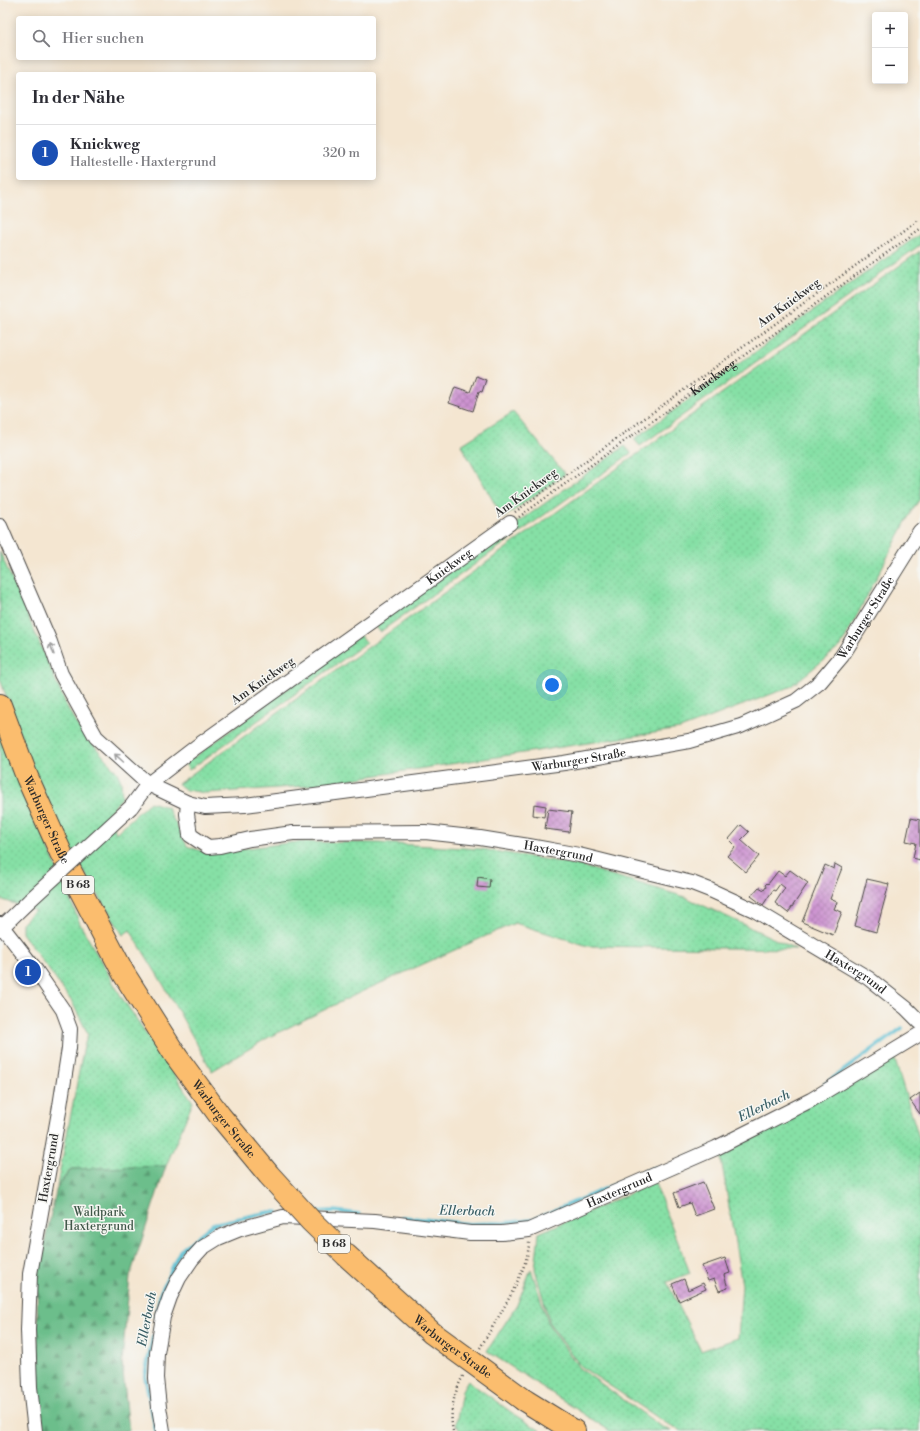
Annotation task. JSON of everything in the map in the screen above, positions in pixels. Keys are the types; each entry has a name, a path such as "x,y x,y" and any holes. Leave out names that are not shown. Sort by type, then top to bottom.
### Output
{"main road":[{"name":"Warburger Straße","path":"0,705 27,777 61,853 124,974 176,1056 220,1116 310,1221 432,1333 524,1400 574,1431"}],"street":[{"name":"Knickweg","path":"1,927 130,807 148,784 196,747 512,518"},
{"name":"Warburger Straße","path":"0,526 50,642 61,674 96,737 148,784 188,803 205,807 245,805 564,763 689,741 742,726 796,701 820,682 842,656 920,531"},
{"name":"Haxtergrund","path":"188,803 187,814 190,835 208,847 293,833 425,832 480,838 578,855 692,883 756,911 862,974 906,1008 920,1022"},
{"name":"Haxtergrund","path":"1,927 35,968 63,1010 70,1029 60,1106 30,1274 28,1330 30,1387 35,1431"},
{"name":"Haxtergrund","path":"163,1431 156,1378 162,1317 179,1278 192,1259 202,1248 218,1238 240,1229 283,1218 375,1221 470,1233 502,1233 529,1230 716,1148 804,1104 920,1034"}],"path":[{"name":"Am Knickweg","path":"512,518 920,219"},
{"name":"Knickweg","path":"512,518 920,229"},
{"path":"477,1353 508,1299 525,1262 529,1246 529,1230"},
{"path":"453,1431 451,1421 453,1402 465,1373"}],"green space":[{"path":"920,234 920,245 640,446 634,439"},
{"path":"920,251 920,499 912,510 841,646 790,687 680,729 306,786 206,793 186,790 178,784"},
{"path":"513,412 565,474 503,518 461,445"},
{"path":"625,446 631,453 380,632 375,625"},
{"path":"0,552 68,709 79,728 117,772 121,781 122,798 108,813 116,833 150,802 167,807 187,846 207,853 297,842 379,843 481,849 578,865 685,897 796,949 588,946 515,923 363,991 269,1037 212,1071 163,984 130,930 123,935 70,849 34,775 0,679"},
{"path":"360,635 366,643 189,770 185,764"},
{"path":"0,725 21,782 81,926 122,998 193,1102 166,1166 71,1169 57,1186 84,1046 88,1034 72,1002 22,933 22,923 34,911 36,913 34,910 0,899"},
{"path":"894,1057 920,1141 920,1431 682,1431 666,1423 580,1366 550,1324 535,1269 539,1233 627,1195 654,1181 690,1273 667,1282 701,1351 738,1338 742,1285 720,1152"},
{"name":"Waldpark Haxtergrund","path":"166,1166 130,1276 122,1362 129,1431 41,1431 38,1387 37,1276 57,1187 72,1169"},
{"path":"531,1269 549,1325 579,1368 659,1425 671,1431 610,1431 487,1351 517,1305"},
{"path":"468,1381 518,1417 541,1431 460,1431 456,1424 462,1391"}],"building":[{"path":"476,376 486,380 482,392 479,391 473,411 449,403 455,387 470,392"},
{"path":"534,804 546,806 544,817 533,815"},
{"path":"548,809 572,812 569,832 545,829"},
{"path":"911,818 920,820 920,860 913,858 916,843 906,841"},
{"path":"741,825 749,832 741,840 759,856 746,872 727,856 736,846 729,839"},
{"path":"835,864 842,868 830,899 837,902 834,909 842,912 833,935 802,922 825,865 834,869"},
{"path":"790,870 808,883 788,913 775,903 785,888 780,884 775,891 773,890 763,905 751,896 759,887 764,890 766,887 765,885 767,883 768,884 778,871 785,876"},
{"path":"478,877 490,879 489,888 477,887"},
{"path":"867,879 889,884 876,932 855,926"},
{"path":"920,1093 920,1114 910,1100"},
{"path":"703,1182 714,1209 695,1216 690,1203 679,1207 674,1193"},
{"path":"725,1258 730,1273 724,1275 728,1288 719,1291 714,1279 708,1281 702,1266"},
{"path":"684,1279 688,1290 703,1283 706,1289 679,1301 672,1284"}],"waterway":[{"name":"Ellerbach","path":"825,1084 902,1028"},
{"name":"Ellerbach","path":"402,1217 469,1224 505,1223 532,1220 654,1168"},
{"name":"Ellerbach","path":"312,1212 333,1211 359,1214"},
{"name":"Ellerbach","path":"156,1317 161,1292 180,1251 213,1224 270,1212 277,1212"},
{"name":"Ellerbach","path":"153,1336 145,1376 156,1431"}],"place":[{"name":"Knickweg","path":"28,972"}]}
